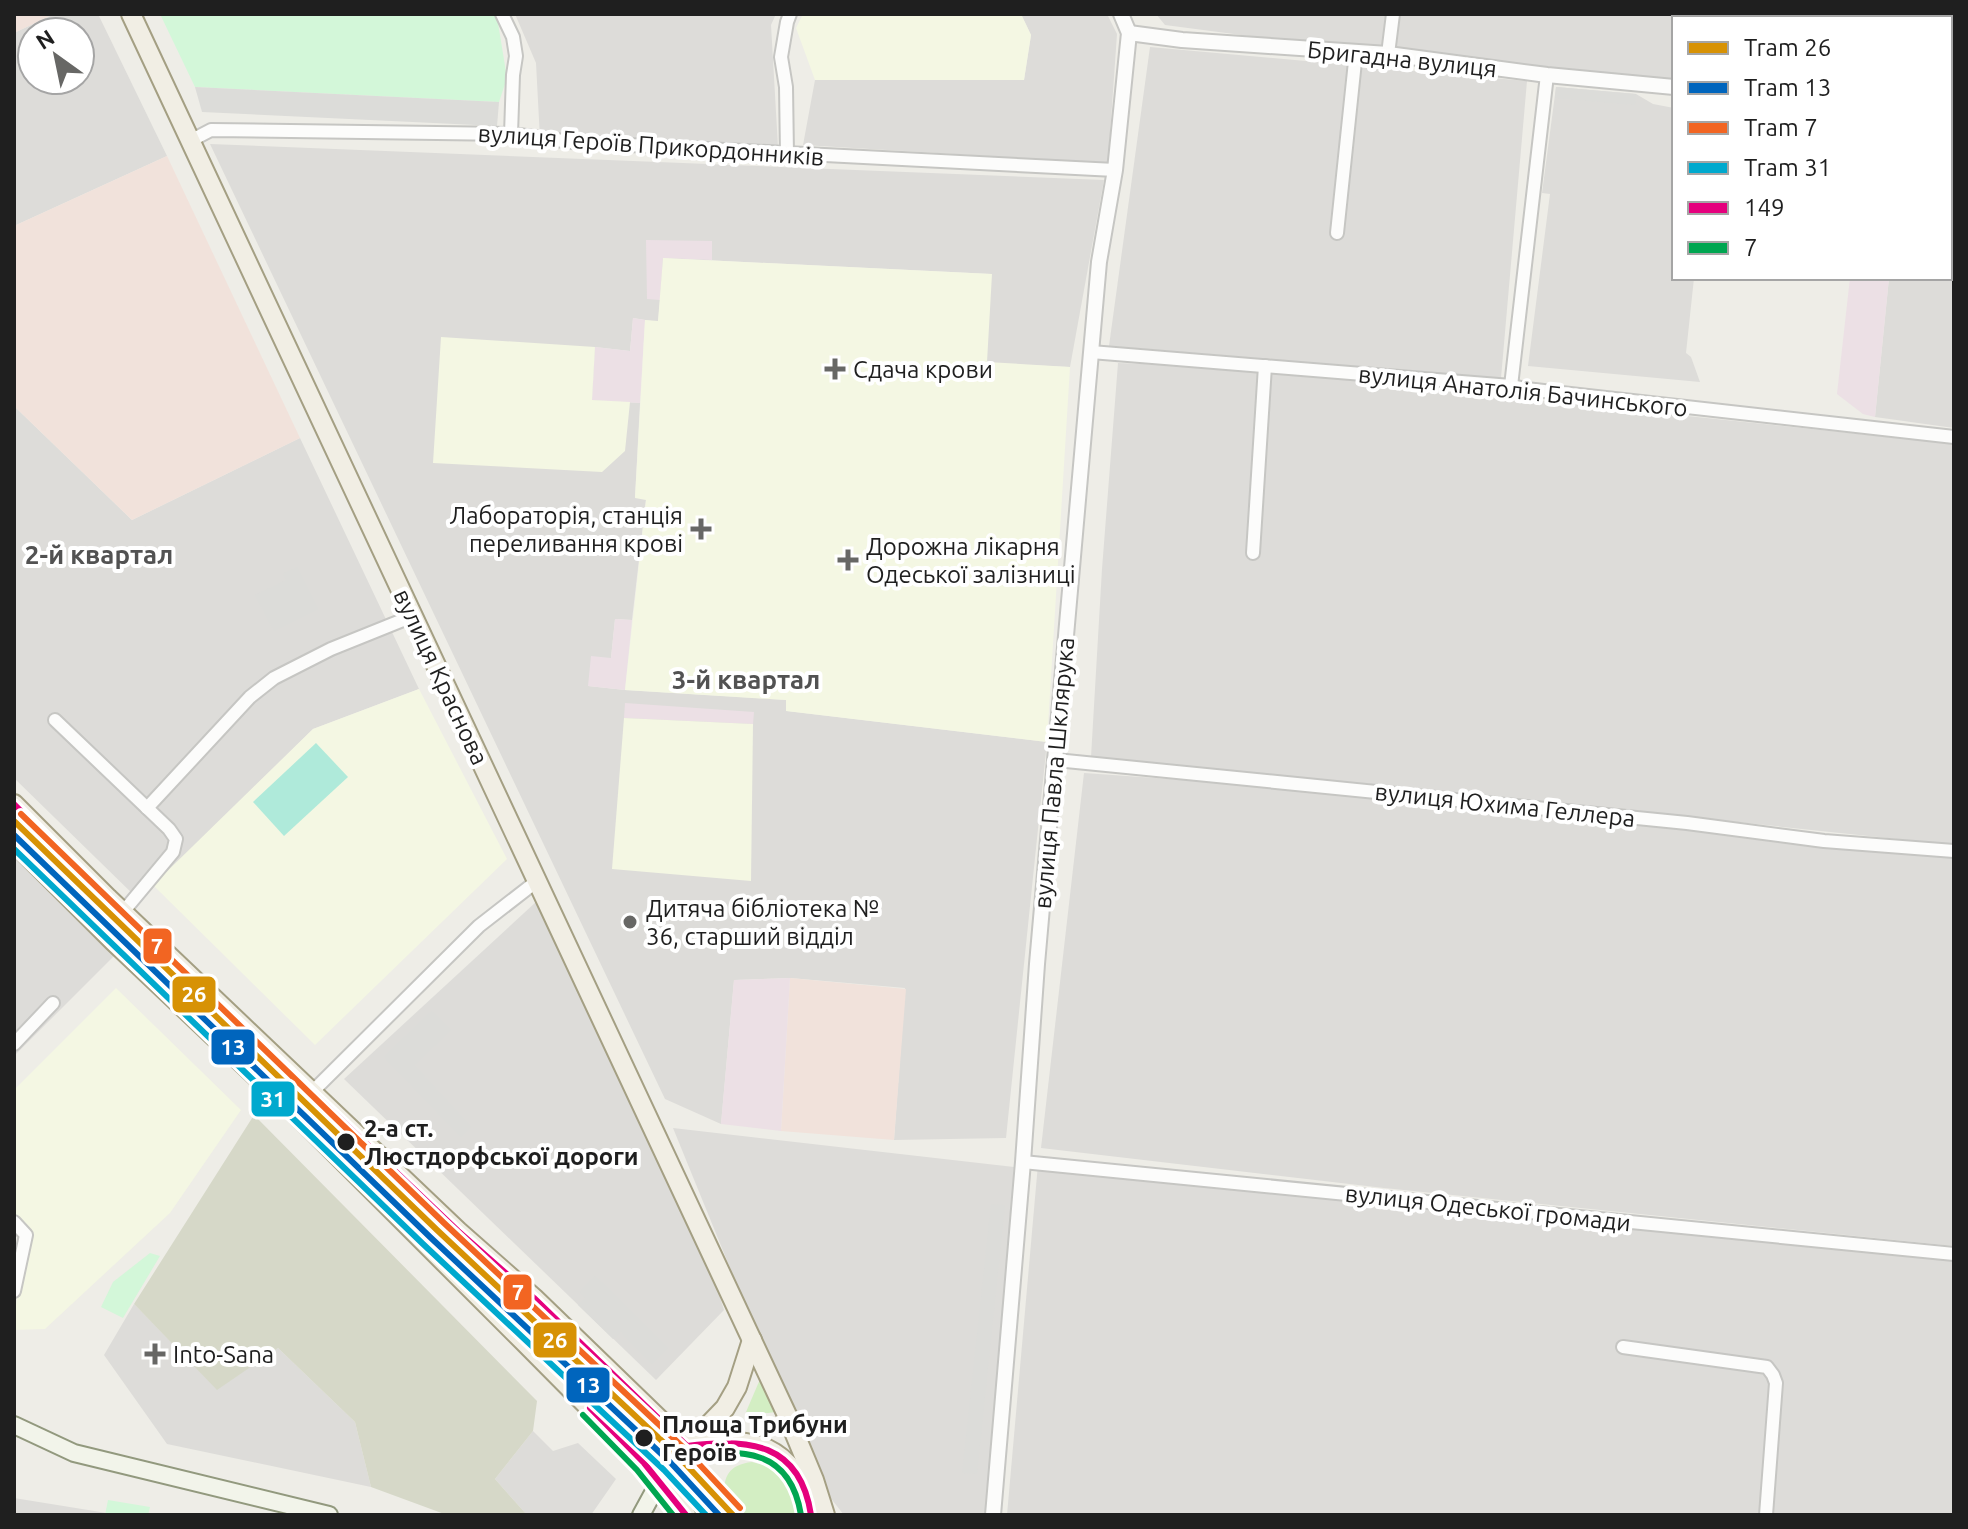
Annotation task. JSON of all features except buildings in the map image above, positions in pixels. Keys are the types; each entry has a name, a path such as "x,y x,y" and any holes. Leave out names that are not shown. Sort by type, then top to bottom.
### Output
{"main road":[{"name":"вулиця Краснова","path":"131,14 796,1435 823,1512"},
{"path":"14,804 458,1231 534,1298 680,1454"},
{"path":"14,842 113,941 293,1111 536,1353 644,1463 686,1515"},
{"path":"641,1515 659,1482 680,1454 725,1408 737,1387 752,1340"},
{"path":"14,1425 74,1453 329,1515"},
{"path":"680,1454 719,1441 743,1441 765,1447 796,1472 805,1490 823,1512"}],"street":[{"path":"502,14 513,37 516,56 511,134"},
{"path":"787,154 786,87 781,57 790,14"},
{"path":"1121,14 1129,33"},
{"path":"1388,54 1393,14"},
{"name":"Бригадна вулиця","path":"1129,33 1182,40 1388,54 1547,75 1672,87"},
{"name":"вулиця Павла Шклярука","path":"993,1515 1037,964 1099,262 1115,170 1129,33"},
{"path":"1337,233 1356,52"},
{"path":"1511,386 1547,75"},
{"name":"вулиця Героїв Прикордонників","path":"190,141 211,130 511,134 571,142 1115,170"},
{"name":"вулиця Анатолія Бачинського","path":"1091,352 1511,386 1954,437"},
{"path":"1253,553 1265,366"},
{"path":"147,808 250,697 274,678 331,649 413,616"},
{"path":"55,720 176,839 173,852 123,912"},
{"name":"вулиця Юхима Геллера","path":"1056,760 1687,823 1824,841 1954,851"},
{"path":"293,1111 479,926 537,881"},
{"path":"14,1044 53,1003"},
{"name":"вулиця Одеської громади","path":"1023,1162 1954,1254"},
{"path":"14,1222 26,1235 14,1291"},
{"path":"1623,1347 1767,1367 1776,1383 1766,1515"}],"shaded area":[{"path":"14,14 54,14 16,16 14,33"},
{"path":"98,14 167,156 14,226 14,33 16,96 96,96 96,16 50,16"},
{"path":"515,14 776,14 771,25 778,147 540,139 536,63"},
{"path":"803,14 1021,14 1031,35 1024,80 815,80 796,28"},
{"path":"1021,14 1107,14 1117,34 1108,163 803,145 815,80 1024,80 1031,35"},
{"path":"1156,14 1739,14 1672,16 1672,86 1547,75 1165,25"},
{"path":"1954,14 1954,95 1952,16 1760,16"},
{"path":"1150,47 1527,81 1501,378 1109,346"},
{"path":"195,87 499,102 497,126 202,112"},
{"path":"1556,87 1636,94 1653,104 1672,108 1672,280 1694,280 1686,353 1691,357 1700,382 1528,366 1550,194 1542,193"},
{"path":"1556,87 1636,94 1635,105 1555,98"},
{"path":"1954,136 1954,428 1875,417 1889,280 1952,280"},
{"path":"210,144 1104,180 1070,367 986,363 991,274 664,258 658,322 633,318 630,351 595,347 592,400 640,403 635,497 646,499 632,620 615,619 611,658 588,686 787,700 787,711 1047,742 1006,1138 894,1140 905,988 790,978 734,980 721,1124 665,1099"},
{"path":"167,156 300,438 132,520 14,406 14,226"},
{"path":"646,240 712,241 712,260 663,258 660,300 647,299"},
{"name":"Дорожна лікарня Одеської залізниці","path":"663,258 992,274 987,362 1070,367 1047,742 786,711 786,700 625,690 646,500 635,498 645,320 658,321"},
{"path":"1850,280 1889,280 1875,417 1863,414 1837,394"},
{"path":"633,318 645,320 640,403 592,400 595,347 630,351"},
{"path":"441,337 595,347 592,400 630,402 625,451 602,472 433,463"},
{"path":"1118,363 1217,367 1954,444 1954,845 1091,757"},
{"path":"14,406 132,520 300,438 419,689 313,729 139,900 14,778"},
{"path":"297,567 318,609 274,631 255,595 286,580 283,573"},
{"path":"615,619 632,620 625,690 588,686 591,656 611,658"},
{"path":"419,689 507,859 315,1045 153,885 313,729"},
{"path":"625,703 754,712 753,724 624,718"},
{"path":"624,718 753,724 751,881 612,869"},
{"path":"1084,773 1255,785 1954,856 1954,1246 1384,1188 1041,1148"},
{"path":"14,845 119,951 14,1056"},
{"path":"537,901 717,1288 724,1310 656,1380 344,1079"},
{"path":"790,978 906,989 894,1140 781,1131"},
{"path":"790,978 781,1131 721,1124 734,980"},
{"path":"116,988 241,1110 170,1213 45,1329 14,1330 27,1243 14,1233 14,1090"},
{"path":"432,1011 451,1030 414,1065 471,1127 461,1137 384,1057"},
{"path":"254,1115 537,1401 533,1431 495,1479 527,1515 447,1515 371,1487 355,1422 278,1348 217,1390 134,1304"},
{"path":"673,1128 1014,1167 988,1515 844,1515 829,1496 806,1454"},
{"path":"1038,1164 1954,1259 1954,1515 1007,1515"},
{"path":"991,1204 1005,1205 977,1474 962,1473"},
{"path":"595,1276 668,1348 652,1364 621,1332 613,1339 578,1305 585,1298 580,1292"},
{"path":"134,1304 217,1389 278,1348 355,1422 371,1487 167,1444 104,1355"},
{"path":"533,1431 553,1451 578,1443 616,1479 591,1515 527,1515 495,1479"},
{"path":"14,1498 119,1515 14,1515"}],"green space":[{"path":"160,14 494,14 507,78 499,102 195,87"},
{"path":"316,743 348,777 284,836 253,802"},
{"path":"150,1253 160,1256 123,1318 101,1307 113,1282"},
{"path":"761,1377 782,1411 746,1412"},
{"path":"752,1462 788,1477 796,1488 797,1515 736,1515 724,1502 728,1474 737,1466"},
{"path":"108,1500 150,1507 148,1515 105,1515"}],"tram line":[{"name":"7","path":"21,814 444,1223 685,1449 740,1508"},
{"name":"26","path":"14,821 437,1230 678,1456 733,1515"},
{"name":"13","path":"14,835 430,1237 671,1463 719,1515"},
{"name":"31","path":"14,849 423,1244 664,1470 706,1515"}],"transit line":[{"name":"149","path":"14,804 108,898 687,1446 731,1443 768,1450 796,1472 811,1515"},
{"name":"7","path":"14,818 101,905 680,1453 687,1456 744,1454 775,1465 795,1493 801,1515"},
{"name":"149","path":"590,1408 644,1463 686,1515"},
{"name":"7","path":"583,1415 637,1470 673,1515"}],"place":[{"name":"Сдача крови","path":"835,369"},
{"name":"Лабораторія, станція переливання крові","path":"701,529"},
{"name":"Дорожна лікарня Одеської залізниці","path":"848,560"},
{"name":"Дитяча бібліотека № 36, старший відділ","path":"630,922"},
{"name":"2-а ст. Люстдорфської дороги","path":"346,1142"},
{"name":"Into-Sana","path":"155,1354"},
{"name":"Площа Трибуни Героїв","path":"644,1438"}],"district":[{"name":"2-й квартал","path":"99,554"},
{"name":"3-й квартал","path":"746,679"}]}
